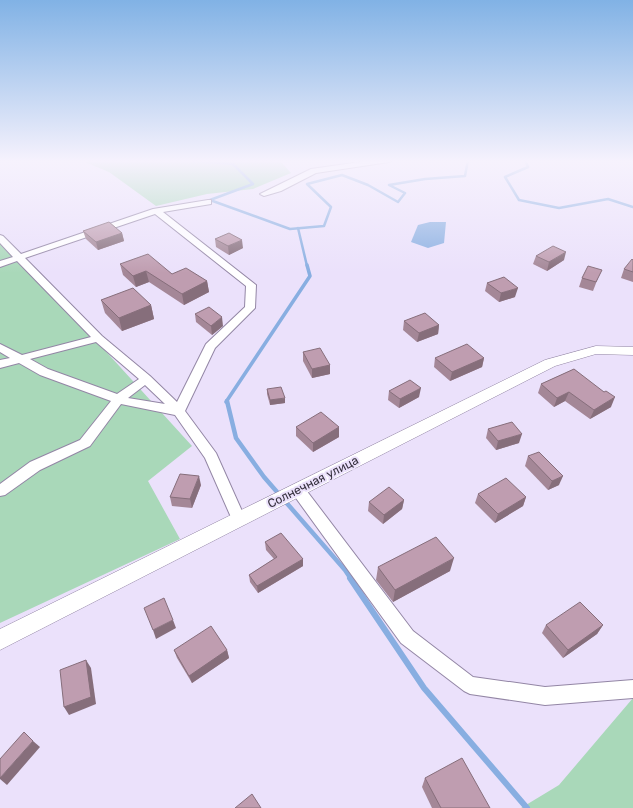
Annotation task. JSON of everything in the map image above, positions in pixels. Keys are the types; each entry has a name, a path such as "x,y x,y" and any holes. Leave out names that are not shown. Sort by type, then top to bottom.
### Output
{"street":[{"path":"0,264 156,211 208,202"},
{"path":"156,211 251,285 250,308 210,346 179,411"},
{"path":"0,238 98,338 146,378 179,411 211,456 239,520"},
{"path":"0,364 98,338"},
{"path":"0,346 44,372 119,399 179,411"},
{"name":"Солнечная улица","path":"0,640 176,553 550,363 596,350 633,351"},
{"path":"0,491 35,466 85,443 119,399 146,378"},
{"path":"298,490 407,637 470,685 545,696 633,689"}],"green space":[{"path":"145,198 191,198 156,206"},
{"path":"0,238 192,446 148,481 180,539 0,623"},
{"path":"633,698 633,808 521,808 559,785"}],"water":[{"path":"430,222 446,222 444,243 428,248 411,242 418,225"}],"building":[{"path":"109,222 122,233 96,242 83,231"},
{"path":"229,233 242,240 228,246 215,239"},
{"path":"553,246 566,252 549,262 536,256"},
{"path":"148,254 172,274 186,268 207,281 182,294 146,271 133,276 120,264"},
{"path":"632,259 633,260 633,272 624,269"},
{"path":"588,266 602,270 596,282 582,278"},
{"path":"504,277 518,288 501,293 487,283"},
{"path":"133,288 151,305 119,318 101,300"},
{"path":"209,307 222,317 211,326 195,314"},
{"path":"425,313 439,325 419,333 404,321"},
{"path":"467,344 484,358 452,372 435,358"},
{"path":"320,348 330,365 312,369 303,352"},
{"path":"574,369 604,392 606,391 615,397 594,410 569,392 557,398 541,384"},
{"path":"410,380 421,388 400,399 389,391"},
{"path":"281,387 285,398 270,400 267,389"},
{"path":"321,412 339,427 313,443 296,427"},
{"path":"512,422 522,434 498,441 488,429"},
{"path":"539,452 563,476 552,481 528,456"},
{"path":"180,474 199,476 190,499 170,497"},
{"path":"506,478 526,497 498,514 478,494"},
{"path":"389,487 404,500 384,515 369,502"},
{"path":"281,533 303,559 257,586 249,575 277,557 265,542"},
{"path":"436,537 454,558 395,590 378,567"},
{"path":"164,598 173,620 153,630 144,608"},
{"path":"580,602 603,625 568,650 546,625"},
{"path":"211,626 227,650 189,676 174,650"},
{"path":"86,660 91,697 64,707 60,670"},
{"path":"24,732 33,741 0,778 0,759"},
{"path":"462,758 490,808 441,808 425,778"},
{"path":"252,794 261,808 235,808"}],"waterway":[{"path":"216,198 210,200 290,229 298,228"},
{"path":"298,228 324,226 331,207 321,198"},
{"path":"390,198 398,202 401,198"},
{"path":"518,198 519,200 559,208 608,199 633,207"},
{"path":"298,228 307,266"},
{"path":"226,402 310,276 307,265"},
{"path":"227,401 236,438 264,477 345,570 351,579"},
{"path":"350,578 424,688 527,808"}]}
